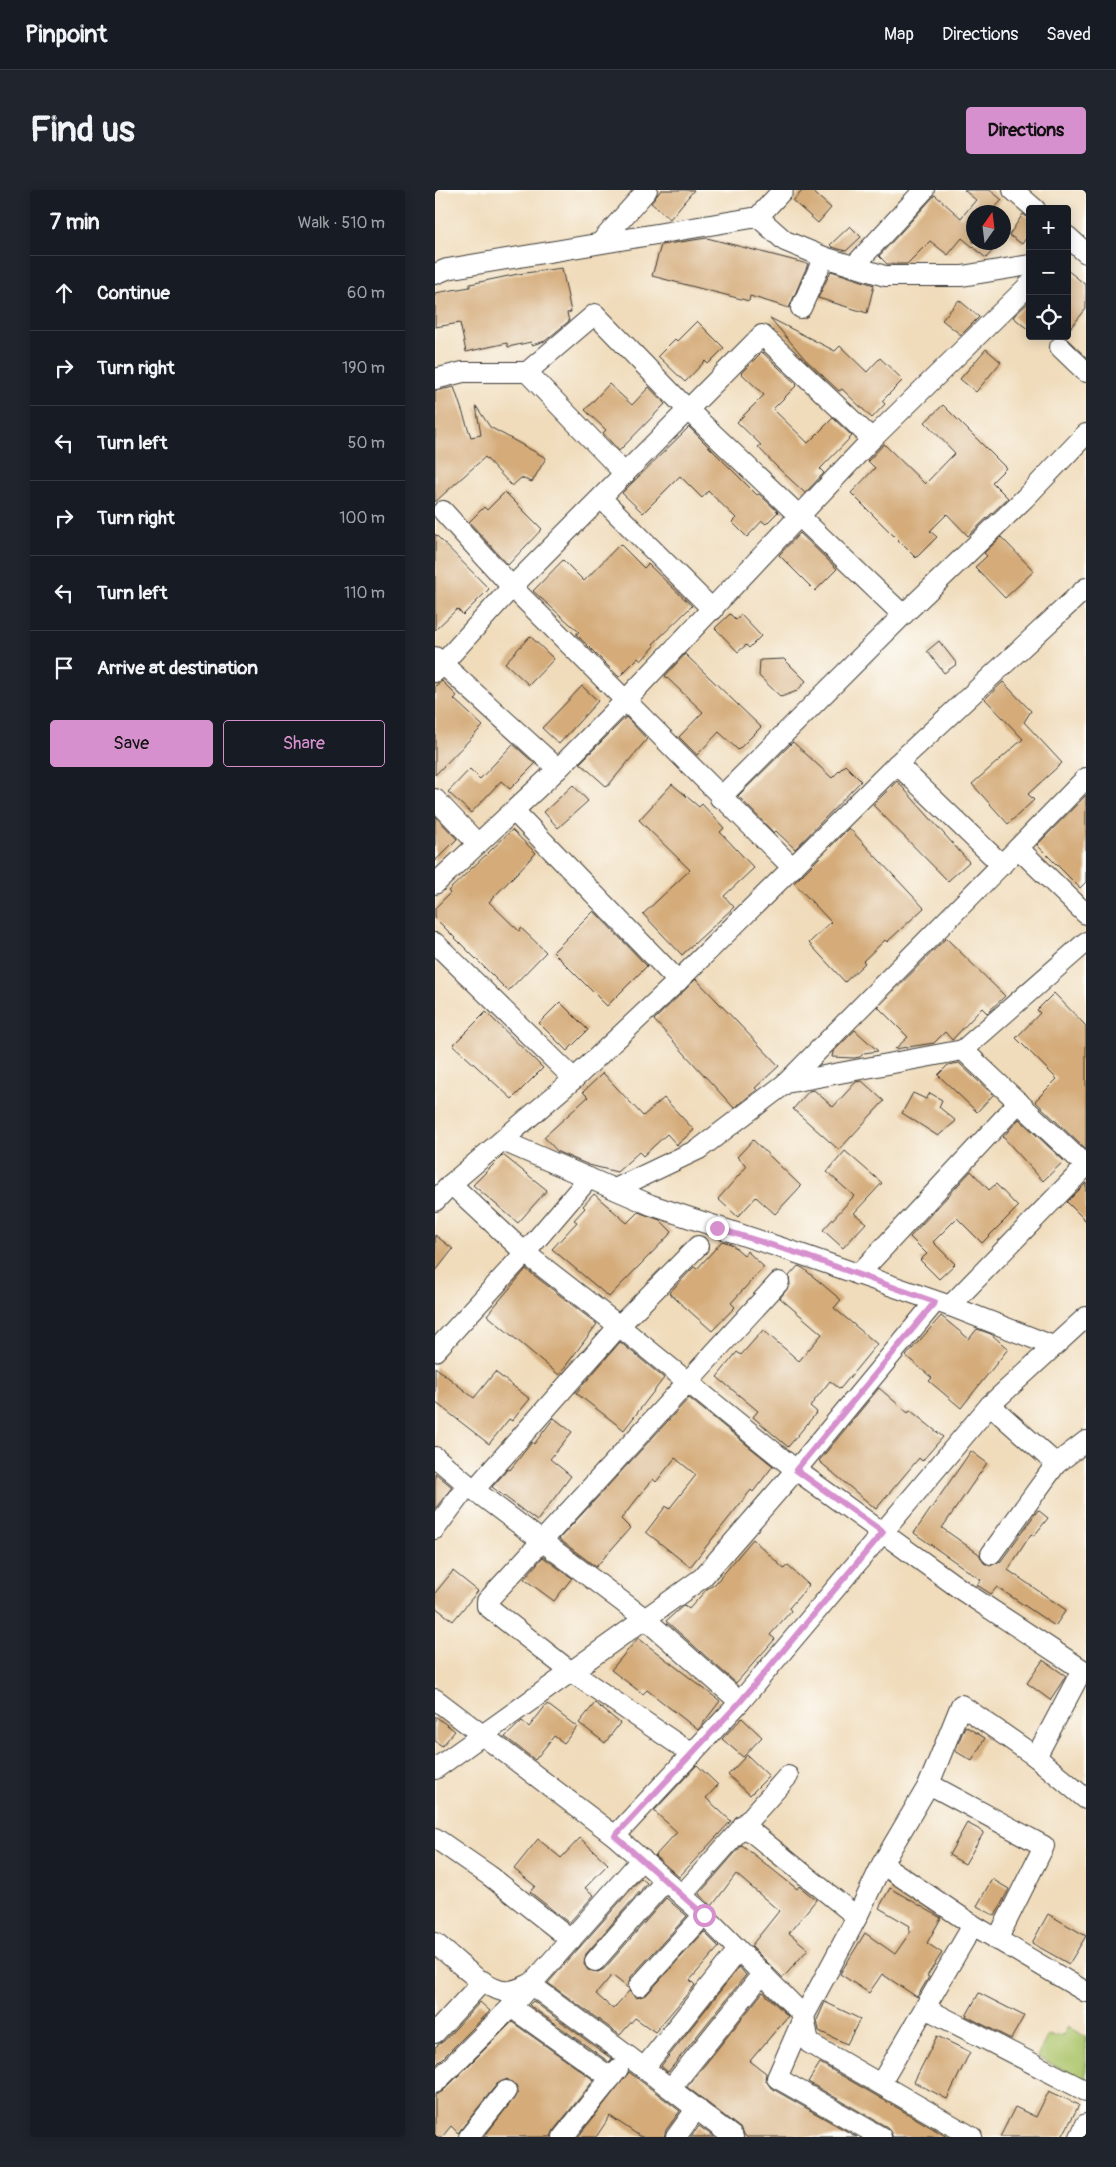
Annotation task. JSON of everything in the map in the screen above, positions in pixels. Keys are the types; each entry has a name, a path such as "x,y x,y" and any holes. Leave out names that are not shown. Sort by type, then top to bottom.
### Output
{"street":[{"path":"600,243 647,190"},
{"path":"435,274 447,269 758,217 783,190"},
{"path":"855,266 924,190"},
{"path":"758,217 785,241 824,257 885,276 962,276 1026,266"},
{"path":"801,308 824,257"},
{"path":"435,884 558,769 713,610 872,439 1026,288"},
{"path":"435,379 463,372 527,372 595,314 687,409 903,615"},
{"path":"558,769 438,664 511,587 762,335 872,439"},
{"path":"1060,347 1086,372"},
{"path":"527,372 625,474"},
{"path":"720,798 903,615 1025,498 1086,434"},
{"path":"601,498 713,610"},
{"path":"443,511 511,587 720,798 793,868"},
{"path":"435,1201 451,1184 574,1079 793,868 897,764 1086,588"},
{"path":"897,764 1002,865"},
{"path":"615,1190 699,1149 786,1083 1086,778"},
{"path":"435,799 477,844"},
{"path":"514,811 677,981"},
{"path":"1019,848 1086,914"},
{"path":"786,1083 963,1050 1086,942"},
{"path":"435,943 574,1079"},
{"path":"435,1769 702,1578 942,1304 1086,1166 963,1050"},
{"path":"858,1275 1019,1102"},
{"path":"503,1141 651,1206 942,1304 1053,1346"},
{"path":"435,1351 525,1253 589,1178"},
{"path":"451,1184 525,1253 689,1382 796,1470 963,1591 1084,1671 1036,1757"},
{"path":"435,1529 619,1326 699,1246"},
{"path":"692,1754 570,1671 487,1606 489,1597 544,1541 779,1282"},
{"path":"615,1836 740,1702 990,1406 1086,1317"},
{"path":"990,1406 1056,1464"},
{"path":"991,1554 1056,1464 1086,1441"},
{"path":"435,1457 471,1488 644,1618 740,1702"},
{"path":"435,1699 615,1836 704,1915 804,2016 809,2043 972,2137"},
{"path":"881,2137 777,2078 804,2016 857,1917 882,1864 929,1784 961,1705 1036,1757 1086,1799"},
{"path":"682,1896 787,1776"},
{"path":"929,1784 1044,1846 997,1940"},
{"path":"743,1826 857,1917"},
{"path":"435,1838 490,1876 571,1940"},
{"path":"435,2083 511,2006 642,1860"},
{"path":"882,1864 973,1925 1086,1992"},
{"path":"595,1961 665,1881"},
{"path":"639,1986 704,1915"},
{"path":"881,2083 973,1925"},
{"path":"435,1943 483,1981 501,1991 517,1990 530,1984"},
{"path":"644,2068 738,1950"},
{"path":"671,2088 763,1973"},
{"path":"435,2033 483,1981"},
{"path":"530,1984 671,2088 733,2137"},
{"path":"511,2006 611,2078"},
{"path":"925,2008 1086,2091"},
{"path":"563,2137 628,2056"},
{"path":"469,2137 506,2091"},
{"path":"676,2137 697,2108"},
{"path":"1080,2137 1086,2124"}],"green space":[{"path":"1068,2027 1086,2037 1086,2081 1037,2057 1048,2035 1054,2037 1064,2034"}],"building":[{"path":"661,190 694,190 670,219 651,203"},
{"path":"803,190 811,190 831,208 818,223 793,201"},
{"path":"964,190 990,190 1002,200 997,205 972,205 976,200"},
{"path":"935,195 961,218 966,212 966,241 962,238 948,255 930,241 907,264 887,264 879,256"},
{"path":"1023,214 1026,216 1026,238 1022,244 1011,236 1011,232"},
{"path":"850,226 861,237 846,251 832,247 830,245"},
{"path":"707,238 808,264 789,308 750,296 749,301 652,276 661,245"},
{"path":"976,250 993,250 986,258"},
{"path":"562,268 571,312 567,313 569,321 545,341 532,345 531,342 508,347 507,343 466,352 460,323 435,327 435,293 470,287 470,284 518,274"},
{"path":"831,271 874,285 867,313 818,298"},
{"path":"1071,273 1086,285 1086,309 1071,327"},
{"path":"959,300 979,317 961,335 942,320"},
{"path":"1026,305 1026,328 1013,317"},
{"path":"770,318 835,351 840,346 867,372 880,358 903,380 882,401 885,404 872,418 842,389 839,391 805,359"},
{"path":"697,321 724,348 708,364 705,361 685,382 658,356 675,339 677,341"},
{"path":"986,349 1001,362 976,392 960,379"},
{"path":"762,352 797,385 773,409 808,443 833,418 852,436 820,469 824,473 805,493 777,467 758,447 761,445 737,422 764,395 741,373"},
{"path":"609,384 632,405 649,387 665,404 619,451 603,433 606,430 585,410"},
{"path":"454,387 471,437 481,435 476,406 490,427 546,458 532,482 521,478 512,486 485,457 435,502 435,391"},
{"path":"943,405 1006,468 992,482 1008,498 968,536 947,514 930,531 937,537 916,558 851,493 875,468 868,461 884,444 925,484 955,453 925,422"},
{"path":"689,427 757,495 759,494 778,512 766,524 762,521 747,537 732,522 736,518 708,491 702,498 680,476 643,513 622,493"},
{"path":"505,492 542,529 508,565 469,522 484,507 487,510"},
{"path":"800,533 837,569 815,591 779,555"},
{"path":"435,534 489,589 463,615 457,609 435,630"},
{"path":"1001,537 1034,571 1005,598 975,567 987,556 984,553"},
{"path":"620,544 644,568 648,564 692,606 653,644 655,646 641,661 638,658 619,677 576,634 579,632 533,591 563,560 584,581"},
{"path":"730,614 736,620 741,615 761,636 749,648 746,645 738,652 715,628"},
{"path":"530,636 554,659 529,685 505,663"},
{"path":"939,641 957,664 944,673 927,651"},
{"path":"685,654 761,727 738,750 719,732 697,755 679,737 703,712 665,676"},
{"path":"784,659 806,681 797,691 781,697 759,676 760,660"},
{"path":"442,681 457,696 454,699 483,726 435,775 435,686"},
{"path":"1003,682 1031,711 1024,722 1062,763 1028,794 1034,800 1008,824 972,784 1023,739 985,699"},
{"path":"582,686 598,701 559,744 542,728"},
{"path":"626,717 647,739 607,787 580,763"},
{"path":"793,742 832,778 845,765 861,781 795,849 776,831 774,833 738,796"},
{"path":"513,744 535,764 510,789 501,781 471,813 448,792 470,769 480,779"},
{"path":"897,781 969,862 948,881 873,805"},
{"path":"672,784 699,807 702,804 724,828 720,832 754,868 724,896 734,907 682,955 643,914 690,870 639,820"},
{"path":"573,785 588,801 558,828 544,812"},
{"path":"1086,795 1086,882 1080,888 1037,845"},
{"path":"435,816 457,839 435,861"},
{"path":"849,828 924,908 887,942 885,940 845,982 809,943 831,922 794,883"},
{"path":"512,830 536,853 489,902 519,931 521,928 546,952 508,991 435,918 435,908 450,893 448,891"},
{"path":"594,911 647,966 607,1006 553,952"},
{"path":"946,938 1005,996 987,1013 982,1008 952,1040 945,1032 934,1043 895,1049 908,1037 878,1007"},
{"path":"696,979 779,1066 755,1088 757,1090 734,1108 654,1020"},
{"path":"1054,993 1086,1026 1086,1150 1035,1101 1057,1079 1016,1038 1040,1013 1037,1010"},
{"path":"560,1002 588,1030 567,1051 539,1023"},
{"path":"486,1012 543,1068 512,1099 453,1045"},
{"path":"855,1030 878,1051 864,1053 860,1057 854,1058 832,1057 833,1052"},
{"path":"959,1063 993,1095 977,1112 938,1075 948,1065"},
{"path":"603,1073 643,1116 664,1098 694,1130 677,1145 667,1134 643,1156 639,1152 617,1172 589,1165 558,1152 544,1137 588,1097 583,1092"},
{"path":"862,1081 884,1101 839,1150 793,1109 809,1091 814,1090 833,1107 856,1082"},
{"path":"913,1093 926,1099 930,1093 942,1100 939,1107 956,1121 938,1136 902,1113"},
{"path":"1019,1119 1064,1161 1043,1181 1003,1137"},
{"path":"753,1140 801,1186 775,1214 756,1197 738,1217 718,1199 747,1166 737,1157"},
{"path":"845,1151 882,1183 854,1213 866,1223 843,1248 823,1230 854,1196 827,1172"},
{"path":"503,1155 547,1190 518,1223 473,1185"},
{"path":"971,1171 989,1190 996,1184 1018,1207 982,1243 957,1218 933,1242 955,1264 939,1279 920,1260 927,1254 910,1237"},
{"path":"1086,1183 1086,1221 1067,1202"},
{"path":"594,1194 627,1223 638,1212 660,1220 672,1232 609,1297 552,1249 577,1222 574,1220"},
{"path":"435,1235 453,1249 435,1272"},
{"path":"722,1241 731,1244 744,1255 747,1251 764,1267 731,1303 735,1307 712,1331 669,1293 694,1267 697,1269"},
{"path":"798,1266 803,1268 841,1300 834,1308 877,1344 840,1389 830,1381 810,1406 817,1412 788,1447 753,1417 758,1411 717,1377 737,1352 741,1355 763,1330 799,1361 822,1334 780,1298 790,1285 789,1276"},
{"path":"526,1269 597,1324 559,1375 487,1315"},
{"path":"941,1316 969,1339 977,1329 991,1334 1008,1349 961,1408 929,1381 932,1378 906,1356"},
{"path":"620,1342 664,1378 624,1430 576,1393"},
{"path":"435,1367 474,1398 495,1372 530,1399 512,1421 509,1419 489,1444 435,1402"},
{"path":"879,1388 908,1413 910,1410 943,1437 922,1461 919,1458 876,1509 819,1461"},
{"path":"689,1398 773,1466 753,1492 751,1490 690,1567 646,1532 666,1506 669,1509 696,1475 675,1458 656,1482 653,1479 621,1519 630,1528 596,1567 559,1539"},
{"path":"554,1418 572,1432 550,1459 571,1476 537,1521 492,1487 508,1469 510,1470 532,1442 534,1444"},
{"path":"971,1451 987,1463 942,1528 979,1554 984,1563 990,1566 1001,1561 1038,1510 1048,1518 1034,1536 1031,1534 1008,1570 1066,1610 1055,1626 997,1587 991,1594 977,1585 981,1580 914,1533"},
{"path":"435,1473 452,1487 435,1509"},
{"path":"753,1539 784,1569 787,1565 809,1585 789,1608 791,1611 770,1635 775,1639 736,1683 666,1621 684,1605 689,1609 707,1589 714,1585"},
{"path":"543,1557 572,1578 554,1601 524,1579"},
{"path":"453,1571 478,1591 453,1621 435,1607 435,1593"},
{"path":"638,1638 720,1701 698,1730 647,1690 643,1694 611,1670"},
{"path":"1043,1660 1066,1676 1050,1700 1027,1683"},
{"path":"595,1703 620,1723 605,1743 579,1723"},
{"path":"547,1704 577,1727 564,1743 554,1736 535,1760 505,1737 522,1721 529,1727"},
{"path":"435,1716 455,1731 442,1746 435,1741"},
{"path":"742,1718 762,1737 743,1757 722,1739"},
{"path":"965,1726 985,1738 972,1761 955,1751"},
{"path":"747,1755 769,1776 750,1795 728,1775"},
{"path":"697,1765 718,1785 706,1798 731,1821 679,1877 655,1856 677,1832 654,1811"},
{"path":"967,1823 984,1832 965,1864 949,1855"},
{"path":"580,1838 608,1864 585,1888 594,1895 569,1923 530,1892 535,1886 514,1869 538,1839 561,1858"},
{"path":"742,1845 797,1889 799,1886 816,1900 789,1933 808,1949 783,1978 751,1946 779,1911 736,1874 712,1906 699,1894"},
{"path":"641,1878 647,1883 586,1954 584,1964 588,1970 598,1972 604,1969 666,1898 687,1916 630,1978 628,1988 612,1975 596,1994 613,2009 629,1991 637,1998 647,1994 704,1932 719,1947 690,1980 695,1985 655,2032 635,2018 620,2035 548,1983"},
{"path":"992,1879 1009,1889 995,1916 977,1906"},
{"path":"890,1888 941,1918 927,1943 942,1953 927,1976 929,1977 917,1997 882,1974 869,1993 840,1974 865,1933 895,1954 911,1931 909,1929 910,1926 879,1908"},
{"path":"1048,1914 1086,1936 1069,1964 1032,1943"},
{"path":"739,1967 746,1975 668,2072 661,2066"},
{"path":"763,1992 788,2016 750,2061 766,2073 765,2079 771,2088 857,2137 746,2137 740,2128 687,2087"},
{"path":"979,1993 1024,2016 1011,2039 966,2016"},
{"path":"533,2001 612,2059 609,2062 529,2005"},
{"path":"480,2002 490,2011 435,2066 435,2047 444,2041"},
{"path":"825,2002 860,2019 847,2044 819,2031 817,2020"},
{"path":"512,2022 594,2080 554,2130 551,2137 484,2137 518,2093 517,2086 507,2079 497,2084 458,2133 451,2126 442,2137 435,2137 435,2095 443,2091"},
{"path":"937,2036 970,2052 947,2099 914,2082"},
{"path":"820,2063 947,2137 893,2137 887,2127 808,2082"},
{"path":"629,2072 680,2111 666,2130 664,2137 641,2137 610,2116 596,2137 578,2137"},
{"path":"1049,2091 1079,2105 1062,2137 1000,2137 1015,2107 1036,2117"},
{"path":"699,2126 714,2137 691,2137"}],"route":[{"path":"704,1915 615,1836 740,1702 883,1532 796,1470 935,1302 803,1255 717,1228"}]}
